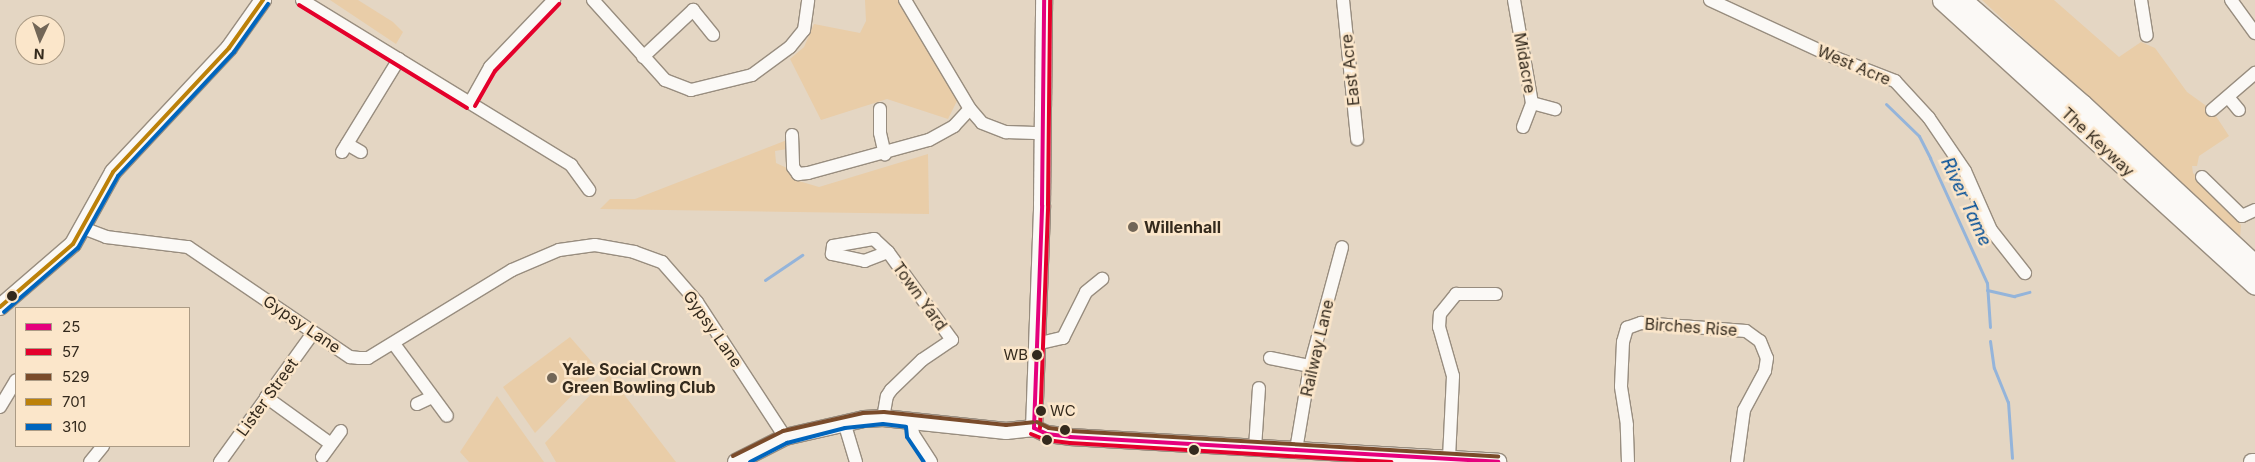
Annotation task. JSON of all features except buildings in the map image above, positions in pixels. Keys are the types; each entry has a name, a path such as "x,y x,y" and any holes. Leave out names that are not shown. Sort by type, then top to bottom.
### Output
{"highway":[{"name":"The Keyway","path":"1942,0 2248,265"},
{"name":"The Keyway","path":"1962,0 2082,104 2248,265 2255,285"}],"main road":[{"path":"0,307 73,244 104,185 229,48 263,0"},
{"path":"1034,428 1042,205 1044,0"},
{"path":"736,462 785,437 844,422 884,418 1006,430 1034,428 1047,434 1070,437 1296,450 1327,457 1378,459 1449,458 1498,462"}],"street":[{"path":"302,0 571,165 589,190"},
{"path":"470,103 490,67 554,0"},
{"path":"593,0 665,80 691,90 735,82 752,75 796,41 804,30 808,0"},
{"path":"905,0 970,110 982,123 997,130 1042,134"},
{"name":"East Acre","path":"1343,0 1357,139"},
{"name":"Midacre","path":"1514,0 1532,103 1555,109"},
{"name":"West Acre","path":"1710,0 1831,56 1895,81 1929,118 1965,171 1991,230 2025,273"},
{"path":"2141,0 2147,36"},
{"path":"2234,1 2255,32"},
{"path":"643,57 693,10 713,35"},
{"path":"360,152 345,148 399,59"},
{"path":"2212,110 2255,73"},
{"path":"2228,97 2239,110"},
{"path":"1523,127 1532,103"},
{"path":"880,109 880,133 885,154"},
{"path":"792,134 791,161 798,174 808,173 885,154 929,140 954,126 970,110"},
{"path":"2202,177 2242,216 2255,210"},
{"name":"Gypsy Lane","path":"83,226 106,238 188,247 350,357 368,358 394,344 512,270 559,250 595,245 634,252 662,262 697,302 785,437"},
{"name":"Railway Lane","path":"1296,450 1310,366 1342,247"},
{"name":"Town Yard","path":"884,418 887,396 891,390 922,360 952,340 888,252"},
{"path":"1036,344 1063,338 1086,292 1102,279"},
{"path":"1449,458 1453,376 1439,327 1440,314 1456,294 1496,294"},
{"name":"Birches Rise","path":"1628,462 1628,425 1621,386 1624,342 1627,328 1641,323 1746,331 1760,341 1767,358 1765,371 1744,410 1737,462"},
{"name":"Lister Street","path":"220,462 313,333"},
{"path":"394,344 447,416"},
{"path":"1270,358 1310,366"},
{"path":"0,407 15,382"},
{"path":"1255,448 1259,388"},
{"path":"266,397 331,444"},
{"path":"417,404 432,397"},
{"path":"911,421 913,434 931,462"},
{"path":"844,422 856,462"},
{"path":"322,457 341,432"},
{"path":"90,462 103,447"}],"shaded area":[{"path":"330,0 358,0 393,22 403,32 396,44"},
{"path":"865,0 900,0 958,99 948,119 887,99 821,120 790,59 804,47 814,24 860,33 866,21"},
{"path":"1982,0 2054,0 2119,57 2141,42 2155,48 2187,92 2212,110 2229,136 2199,156 2197,166 2192,166 2193,173 2241,225 2240,238"},
{"path":"787,140 787,149 775,151 776,163 787,168 792,179 819,187 928,154 929,214 600,209 610,199 635,199"},
{"name":"Yale Social Crown Green Bowling Club","path":"570,337 598,369 535,433 503,387"},
{"path":"609,375 676,462 556,462 545,443"},
{"path":"497,396 544,462 469,462 460,452"}],"waterway":[{"name":"River Tame","path":"1886,104 1919,136 1930,158 1987,283 1990,327"},
{"name":"River Tame","path":"765,280 802,255"},
{"path":"1987,290 2014,296 2029,292"},
{"name":"River Tame","path":"1990,341 1994,368 2008,402 2012,458"}],"transit line":[{"name":"701","path":"0,307 73,244 113,172 229,48 263,0"},
{"name":"25","path":"1034,428 1042,205 1044,0"},
{"name":"57","path":"1040,428 1048,205 1050,0"},
{"name":"310","path":"4,312 78,248 118,176 234,52 268,4"},
{"name":"57","path":"475,106 495,71 559,4"},
{"name":"57","path":"299,5 467,108"},
{"name":"529","path":"733,456 783,431 863,413 884,412 1006,425 1033,422"},
{"name":"529","path":"1037,422 1049,428 1071,431 1498,456"},
{"name":"310","path":"750,462 787,443 845,428 883,424 906,427 907,437 924,462"},
{"name":"25","path":"1034,428 1047,434 1070,437 1498,462"},
{"name":"57","path":"1031,434 1046,440 1070,443 1391,462"}],"place":[{"name":"Willenhall","path":"1133,227"},
{"name":"WB","path":"1037,355"},
{"name":"Yale Social Crown Green Bowling Club","path":"552,378"},
{"name":"WC","path":"1041,411"}]}
